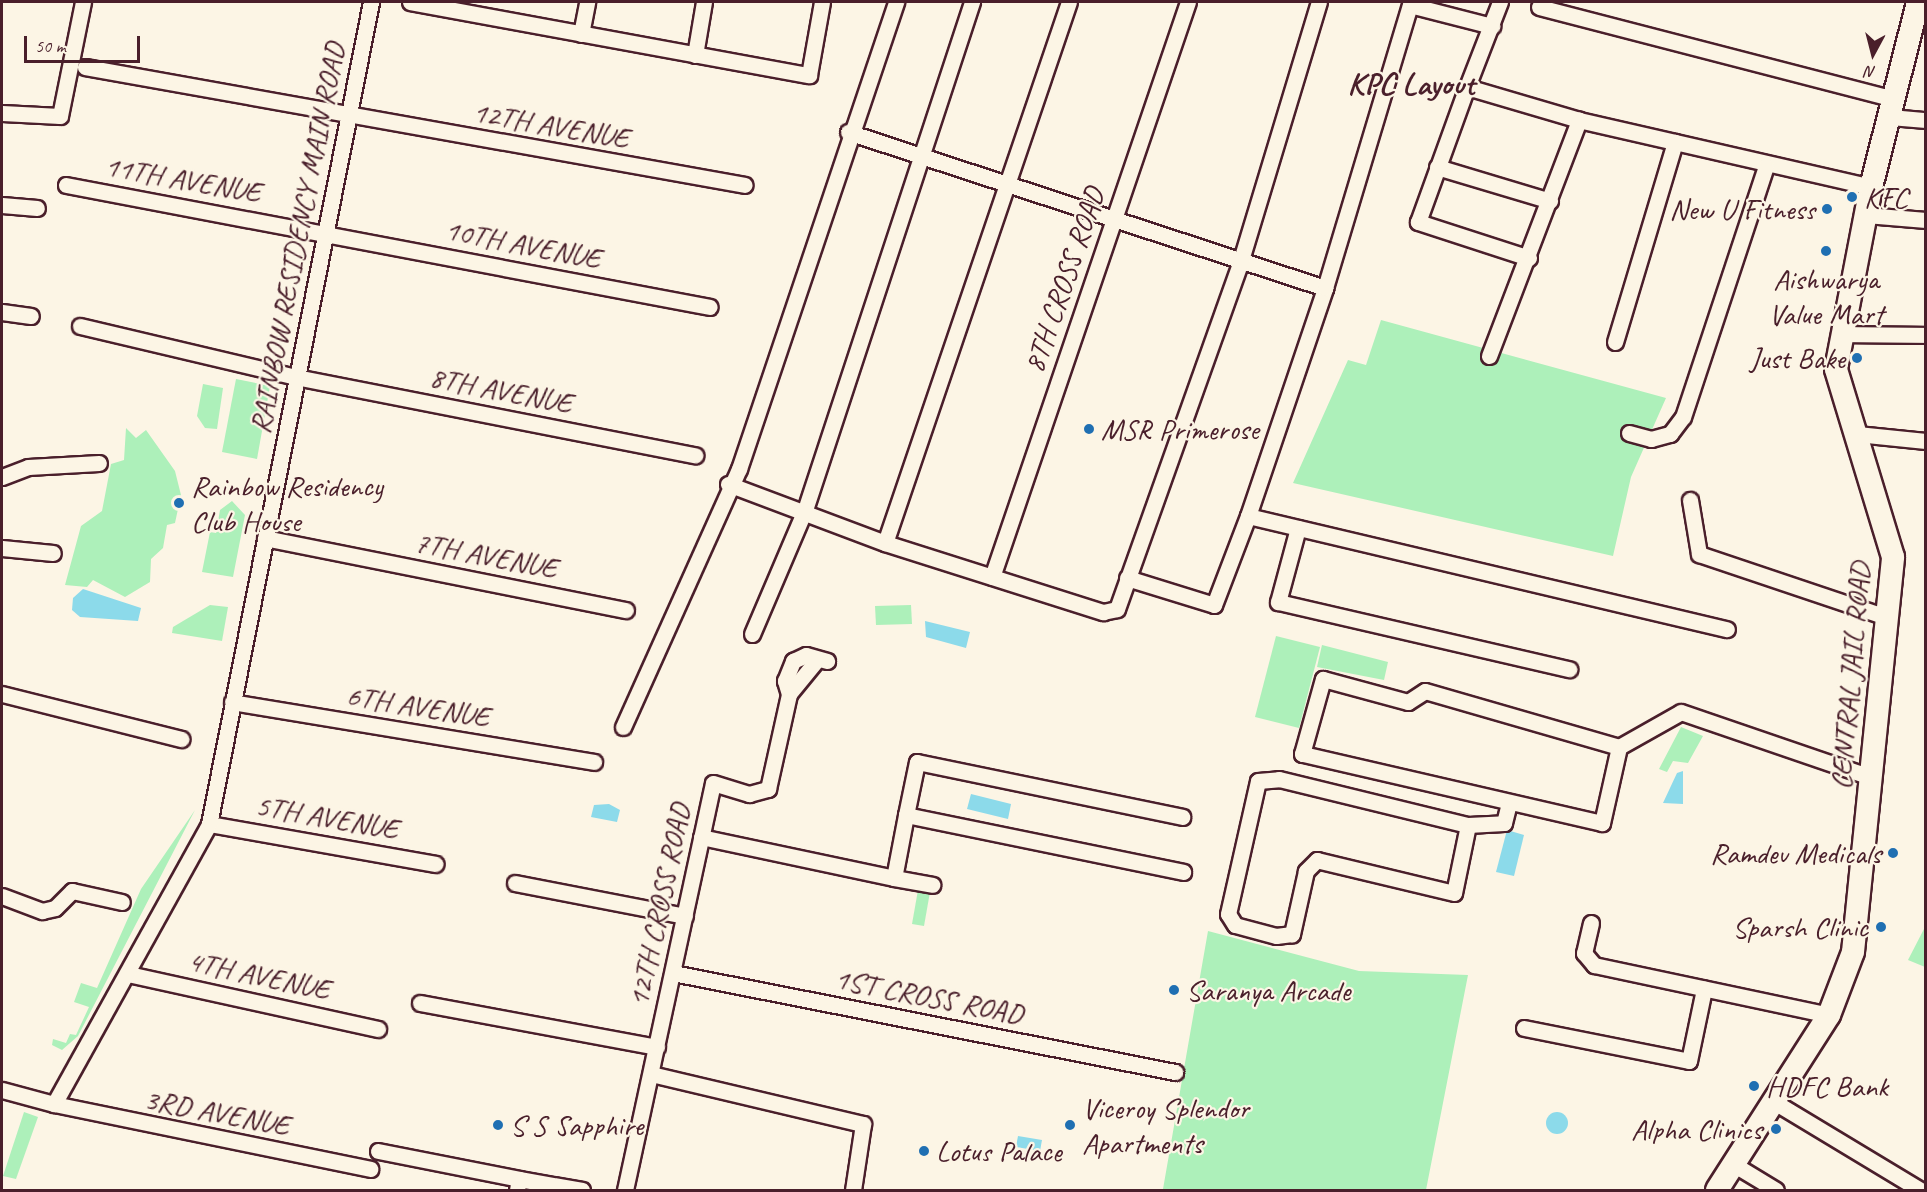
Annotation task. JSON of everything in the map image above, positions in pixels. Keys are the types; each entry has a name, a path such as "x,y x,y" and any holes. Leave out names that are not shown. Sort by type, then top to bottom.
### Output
{"main road":[{"name":"CENTRAL JAIL ROAD","path":"1717,1191 1776,1103 1829,1015 1853,952 1889,618 1893,557 1836,369 1871,187 1893,108 1917,2"}],"street":[{"path":"2,113 60,116 83,2"},
{"name":"RAINBOW RESIDENCY MAIN ROAD","path":"54,1104 209,824 371,2"},
{"path":"410,2 475,8 581,34 809,75 822,2"},
{"path":"581,34 587,2"},
{"path":"695,55 704,2"},
{"path":"623,726 728,483 739,469 848,132 859,118 896,2"},
{"path":"752,634 805,510 972,2"},
{"path":"885,543 1005,184 1069,2"},
{"name":"8TH CROSS ROAD","path":"992,577 1188,2"},
{"path":"728,483 805,510 885,543 1103,612 1117,609 1241,260 1319,2"},
{"path":"1500,2 1418,222 1529,258"},
{"path":"1127,578 1214,605 1248,516 1325,288 1407,3 1492,26"},
{"path":"1539,6 1893,108 1926,120"},
{"name":"12TH AVENUE","path":"85,67 348,118 745,185"},
{"path":"1467,87 1579,120 1766,166 1871,187"},
{"path":"1489,356 1529,258 1579,120"},
{"path":"848,132 1325,288"},
{"path":"1615,342 1675,142"},
{"path":"1629,433 1651,439 1670,434 1683,417 1766,166"},
{"path":"1437,167 1550,201"},
{"name":"11TH AVENUE","path":"66,185 325,233"},
{"path":"2,205 38,208"},
{"path":"1866,215 1926,220"},
{"name":"10TH AVENUE","path":"325,233 710,307"},
{"path":"2,312 31,316"},
{"name":"8TH AVENUE","path":"80,326 296,378 695,455"},
{"path":"1843,334 1926,335"},
{"path":"1857,434 1926,441"},
{"path":"2,477 28,467 99,463"},
{"path":"1690,500 1699,554 1889,618"},
{"path":"1248,516 1727,628"},
{"path":"1298,528 1278,602 1569,669"},
{"name":"7TH AVENUE","path":"266,538 626,610"},
{"path":"2,549 53,553"},
{"name":"12TH CROSS ROAD","path":"625,1191 713,783 749,794 768,789 789,694 822,661"},
{"path":"1619,747 1602,823 1302,754 1323,679 1408,702 1425,691 1619,747 1681,712 1871,777"},
{"path":"2,694 181,739"},
{"name":"6TH AVENUE","path":"232,702 594,762"},
{"path":"894,878 917,762 1182,817"},
{"path":"1468,825 1454,893 1317,860 1306,871 1292,934 1276,936 1235,925 1228,914 1258,781 1280,779 1468,825 1504,824 1509,803"},
{"path":"906,815 1183,872"},
{"name":"5TH AVENUE","path":"209,824 436,864"},
{"path":"701,837 932,885"},
{"path":"515,883 685,915"},
{"path":"2,896 42,911 55,908 72,891 122,902"},
{"path":"1591,923 1584,953 1594,965 1829,1015"},
{"name":"1ST CROSS ROAD","path":"673,973 1175,1072"},
{"name":"4TH AVENUE","path":"128,974 378,1029"},
{"path":"1524,1028 1689,1061 1704,989"},
{"path":"420,1003 657,1047"},
{"path":"651,1074 863,1124 853,1191"},
{"path":"2,1090 54,1104"},
{"path":"1776,1103 1920,1191"},
{"name":"3RD AVENUE","path":"54,1104 370,1169"},
{"path":"378,1150 518,1185 582,1191"},
{"path":"1734,1164 1776,1191"}],"green space":[{"path":"1381,320 1666,398 1631,477 1613,556 1293,483 1348,360 1366,365"},
{"path":"236,379 270,386 257,459 222,452"},
{"path":"203,384 223,388 217,429 205,428 197,416"},
{"path":"126,428 136,438 146,430 175,471 181,495 175,523 167,525 163,548 151,559 150,582 125,597 93,580 87,587 65,585 81,526 102,511 111,464 124,460"},
{"path":"232,501 245,515 233,577 202,572 210,532 216,533 220,510"},
{"path":"210,605 228,607 222,641 172,633 173,627"},
{"path":"911,605 912,624 876,625 875,606"},
{"path":"1276,636 1320,647 1299,728 1255,717"},
{"path":"1322,645 1388,662 1384,680 1317,667"},
{"path":"1681,727 1703,736 1688,763 1673,761 1667,772 1659,769"},
{"path":"195,810 78,1036 62,1050 52,1045 53,1039 66,1043 70,1034 76,1035 89,1007 74,1002 81,983 97,988 141,889"},
{"path":"918,890 930,892 924,926 912,924"},
{"path":"1925,927 1925,967 1908,960"},
{"path":"1208,931 1359,971 1468,975 1426,1190 1163,1189"},
{"path":"24,1112 38,1117 16,1179 3,1176"}],"water":[{"path":"83,589 141,608 138,621 80,617 72,610 73,598"},
{"path":"925,621 970,632 966,648 926,637"},
{"path":"1683,771 1683,804 1663,803 1677,773"},
{"path":"971,794 1011,804 1008,819 967,809"},
{"path":"609,804 620,810 617,822 591,817 594,805"},
{"path":"1507,830 1524,835 1514,876 1496,872"},
{"path":"1557,1112 1565,1115 1568,1123 1565,1131 1557,1134 1549,1131 1546,1123 1549,1115"},
{"path":"1018,1136 1042,1140 1040,1151 1016,1147"}],"place":[{"name":"KFC","path":"1852,197"},
{"name":"New U Fitness","path":"1827,209"},
{"name":"Aishwarya Value Mart","path":"1826,251"},
{"name":"Just Bake","path":"1857,358"},
{"name":"MSR Primerose","path":"1089,429"},
{"name":"Rainbow Residency Club House","path":"179,503"},
{"name":"Ramdev Medicals","path":"1893,853"},
{"name":"Sparsh Clinic","path":"1881,927"},
{"name":"Saranya Arcade","path":"1174,990"},
{"name":"HDFC Bank","path":"1754,1086"},
{"name":"S S Sapphire","path":"498,1125"},
{"name":"Viceroy Splendor Apartments","path":"1070,1125"},
{"name":"Alpha Clinics","path":"1776,1129"},
{"name":"Lotus Palace","path":"924,1151"}],"district":[{"name":"KPC Layout","path":"1411,84"}]}
